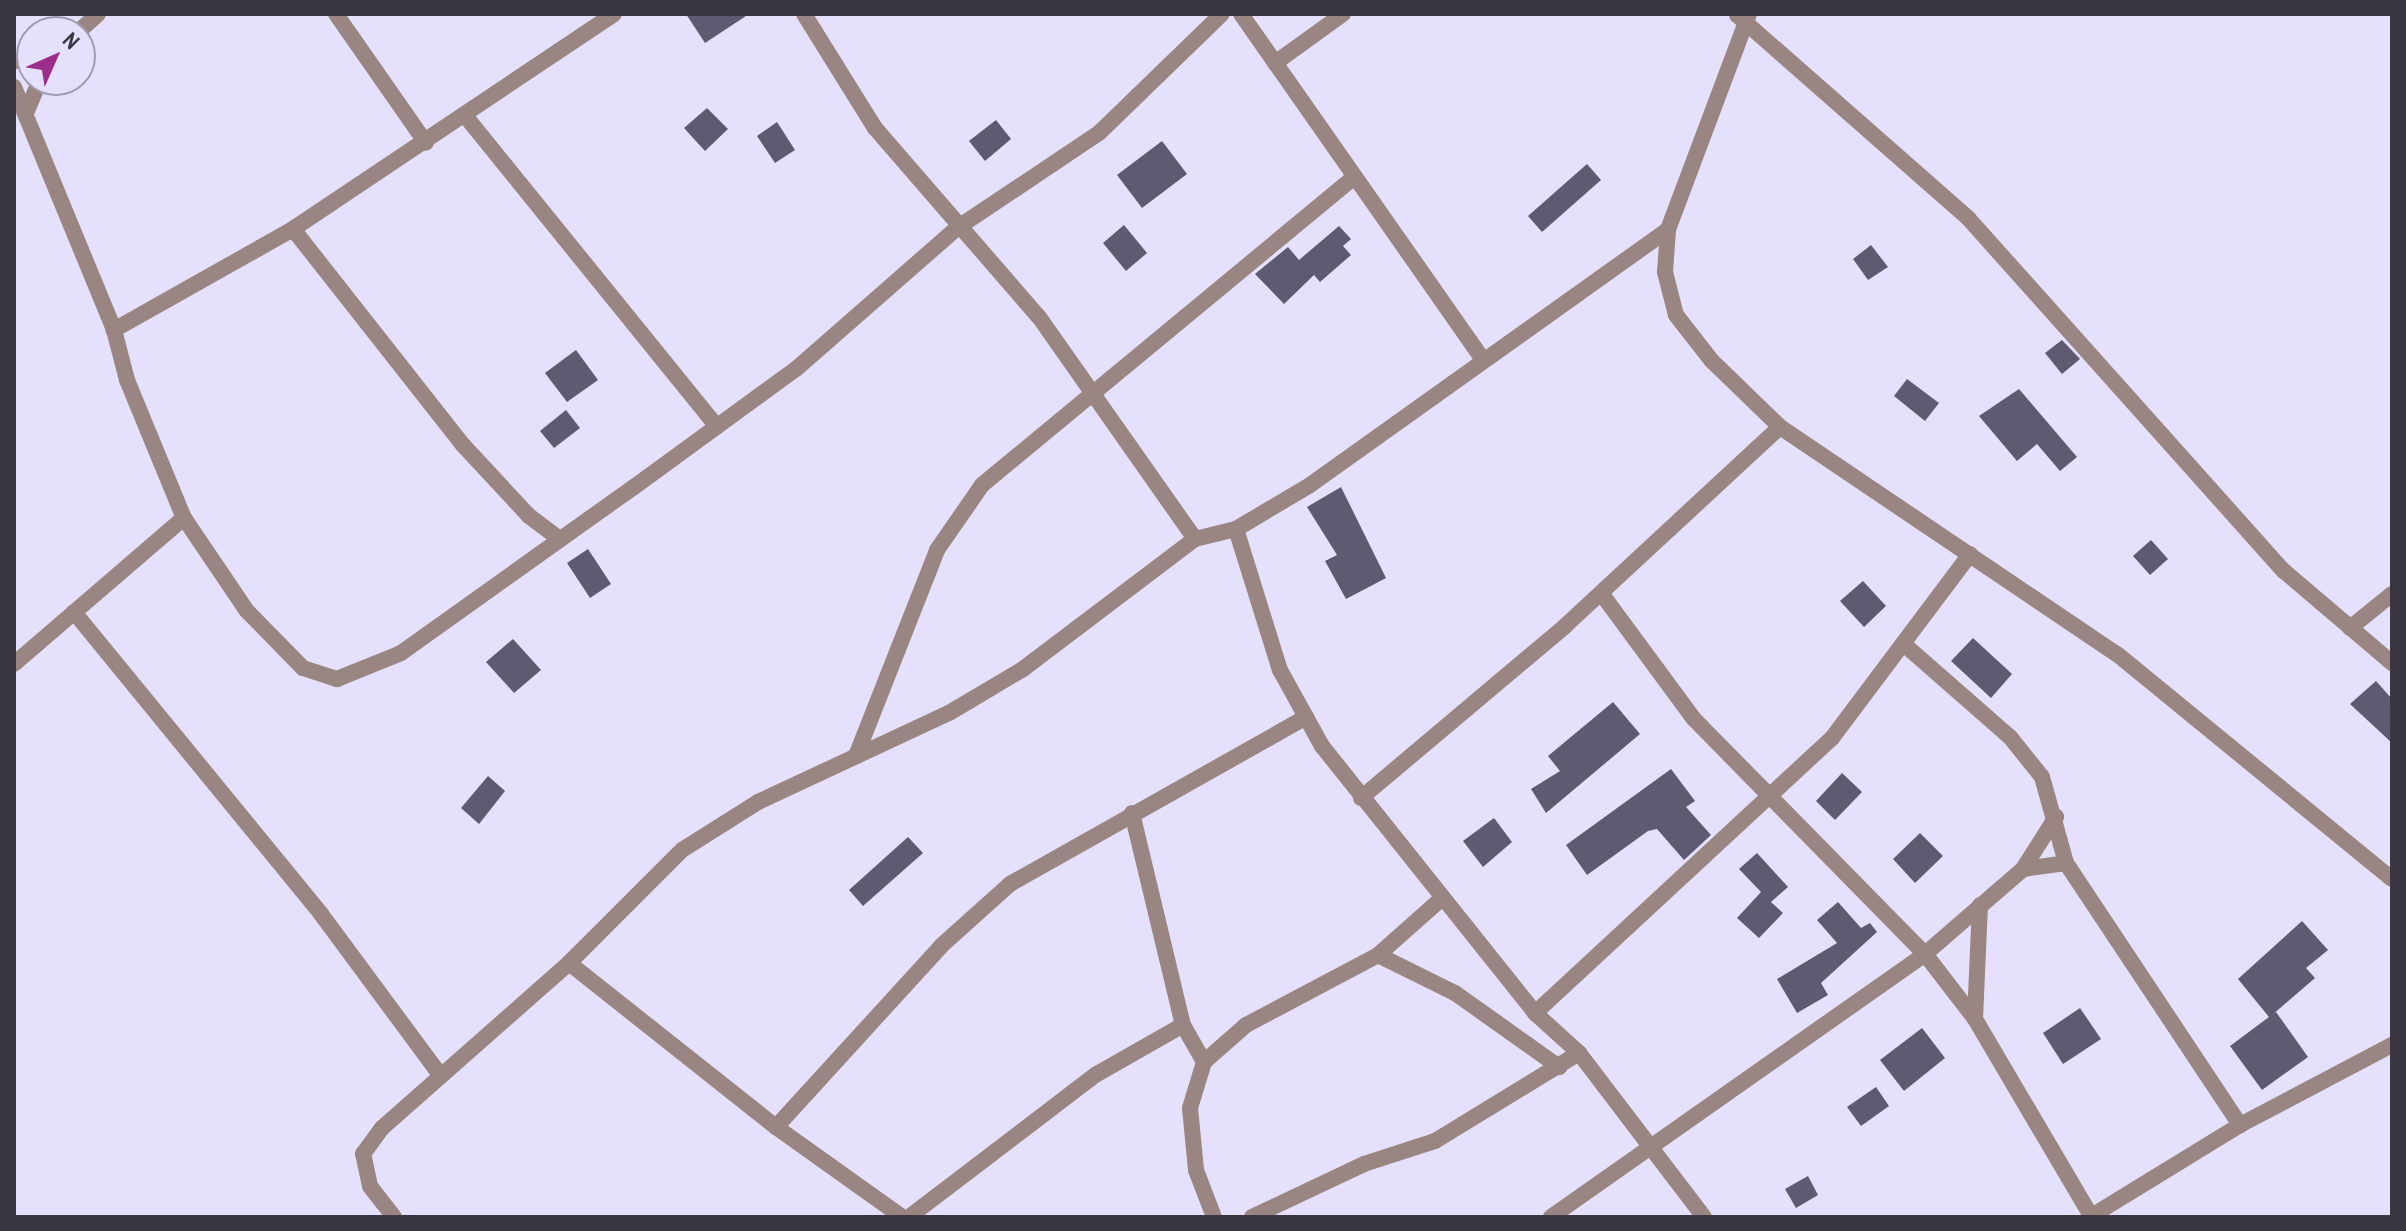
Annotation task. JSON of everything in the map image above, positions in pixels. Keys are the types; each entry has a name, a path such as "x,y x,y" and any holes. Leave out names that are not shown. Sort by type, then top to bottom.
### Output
{"street":[{"path":"336,14 426,143"},
{"path":"114,330 293,229 467,118 614,14"},
{"path":"804,14 875,128 957,228 1030,306 1094,392 1195,539"},
{"path":"14,87 114,330 127,380 184,518 247,611 303,668 337,679 401,653 796,369 957,228 1099,133 1222,14"},
{"path":"1241,14 1352,179 1482,358"},
{"path":"1275,63 1343,14"},
{"path":"2392,663 2284,571 1968,218 1743,16 1668,230 1665,272 1676,315 1712,361 1780,427 1891,507 1970,554 2117,654 2392,879"},
{"path":"26,113 33,96"},
{"path":"467,118 717,427"},
{"path":"856,756 937,550 982,485 1352,179"},
{"path":"293,229 482,466 560,539"},
{"path":"394,1217 370,1186 363,1154 440,1075 569,963 682,850 758,802 949,713 1023,669 1195,539 1236,529 1310,485 1482,358 1668,230"},
{"path":"1361,798 1601,593 1780,427"},
{"path":"14,664 184,518"},
{"path":"1236,529 1280,670 1306,717 1361,798 1535,1013 1579,1053 1704,1217"},
{"path":"1535,1013 1832,738 1906,646 1970,554"},
{"path":"1601,593 1693,718 1768,798 1925,954 1975,1019 2090,1217 2240,1125 2392,1045"},
{"path":"2350,628 2392,594"},
{"path":"74,612 321,914 440,1075"},
{"path":"1906,646 2010,737 2042,777 2056,817 2066,863 2240,1125"},
{"path":"776,1127 941,946 1010,884 1306,717"},
{"path":"1132,813 1183,1025 1204,1062"},
{"path":"1551,1217 1649,1144 1925,954 2023,869 2056,817"},
{"path":"2023,869 2066,863"},
{"path":"1214,1217 1196,1170 1190,1108 1204,1062 1246,1025 1378,955 1441,899"},
{"path":"1975,1019 1980,905"},
{"path":"1378,955 1455,993 1559,1067"},
{"path":"569,963 776,1127 902,1217"},
{"path":"909,1217 1097,1074 1183,1025"},
{"path":"1252,1217 1364,1164 1435,1141 1579,1053"}],"building":[{"path":"686,14 749,14 705,43"},
{"path":"707,108 728,129 705,151 684,128"},
{"path":"996,120 1011,139 985,161 969,141"},
{"path":"777,122 795,150 775,163 757,136"},
{"path":"1162,141 1187,174 1142,208 1117,175"},
{"path":"1587,164 1601,180 1542,232 1528,216"},
{"path":"1124,225 1147,253 1126,271 1103,243"},
{"path":"1339,226 1351,239 1343,246 1351,255 1320,282 1314,275 1284,304 1255,274 1288,247 1299,260"},
{"path":"1871,245 1888,267 1868,280 1853,259"},
{"path":"2062,340 2080,359 2062,374 2045,353"},
{"path":"576,350 598,380 567,402 545,373"},
{"path":"1907,379 1939,403 1925,421 1894,396"},
{"path":"2019,389 2077,457 2060,471 2037,444 2017,461 1979,416"},
{"path":"566,410 580,428 554,448 540,431"},
{"path":"1341,487 1386,578 1346,599 1325,561 1337,555 1307,507"},
{"path":"2151,540 2168,559 2150,575 2133,556"},
{"path":"588,549 611,584 590,598 567,563"},
{"path":"1863,581 1886,606 1864,627 1840,601"},
{"path":"1973,638 2012,674 1991,698 1951,661"},
{"path":"513,639 541,670 514,693 486,662"},
{"path":"2376,681 2392,699 2392,743 2350,704"},
{"path":"1613,702 1640,734 1546,813 1531,789 1560,771 1548,756"},
{"path":"1671,769 1695,801 1686,807 1711,835 1684,860 1657,829 1648,831 1587,875 1566,845"},
{"path":"1842,773 1862,792 1835,820 1816,801"},
{"path":"488,776 505,791 479,824 461,808"},
{"path":"1494,818 1512,842 1483,867 1463,841"},
{"path":"1920,833 1943,856 1915,883 1893,859"},
{"path":"908,837 923,853 863,906 849,890"},
{"path":"1757,853 1788,887 1771,902 1783,913 1759,938 1737,918 1761,892 1739,869"},
{"path":"1838,902 1861,928 1870,923 1877,932 1821,983 1828,995 1797,1013 1777,979 1837,943 1817,920"},
{"path":"2302,921 2328,950 2306,968 2315,978 2272,1015 2276,1012 2308,1057 2262,1090 2230,1046 2269,1017 2238,979"},
{"path":"2080,1008 2101,1039 2063,1064 2043,1033"},
{"path":"1922,1028 1945,1058 1904,1091 1880,1060"},
{"path":"1876,1087 1889,1106 1861,1126 1847,1107"},
{"path":"1808,1176 1818,1195 1796,1208 1785,1189"}]}
